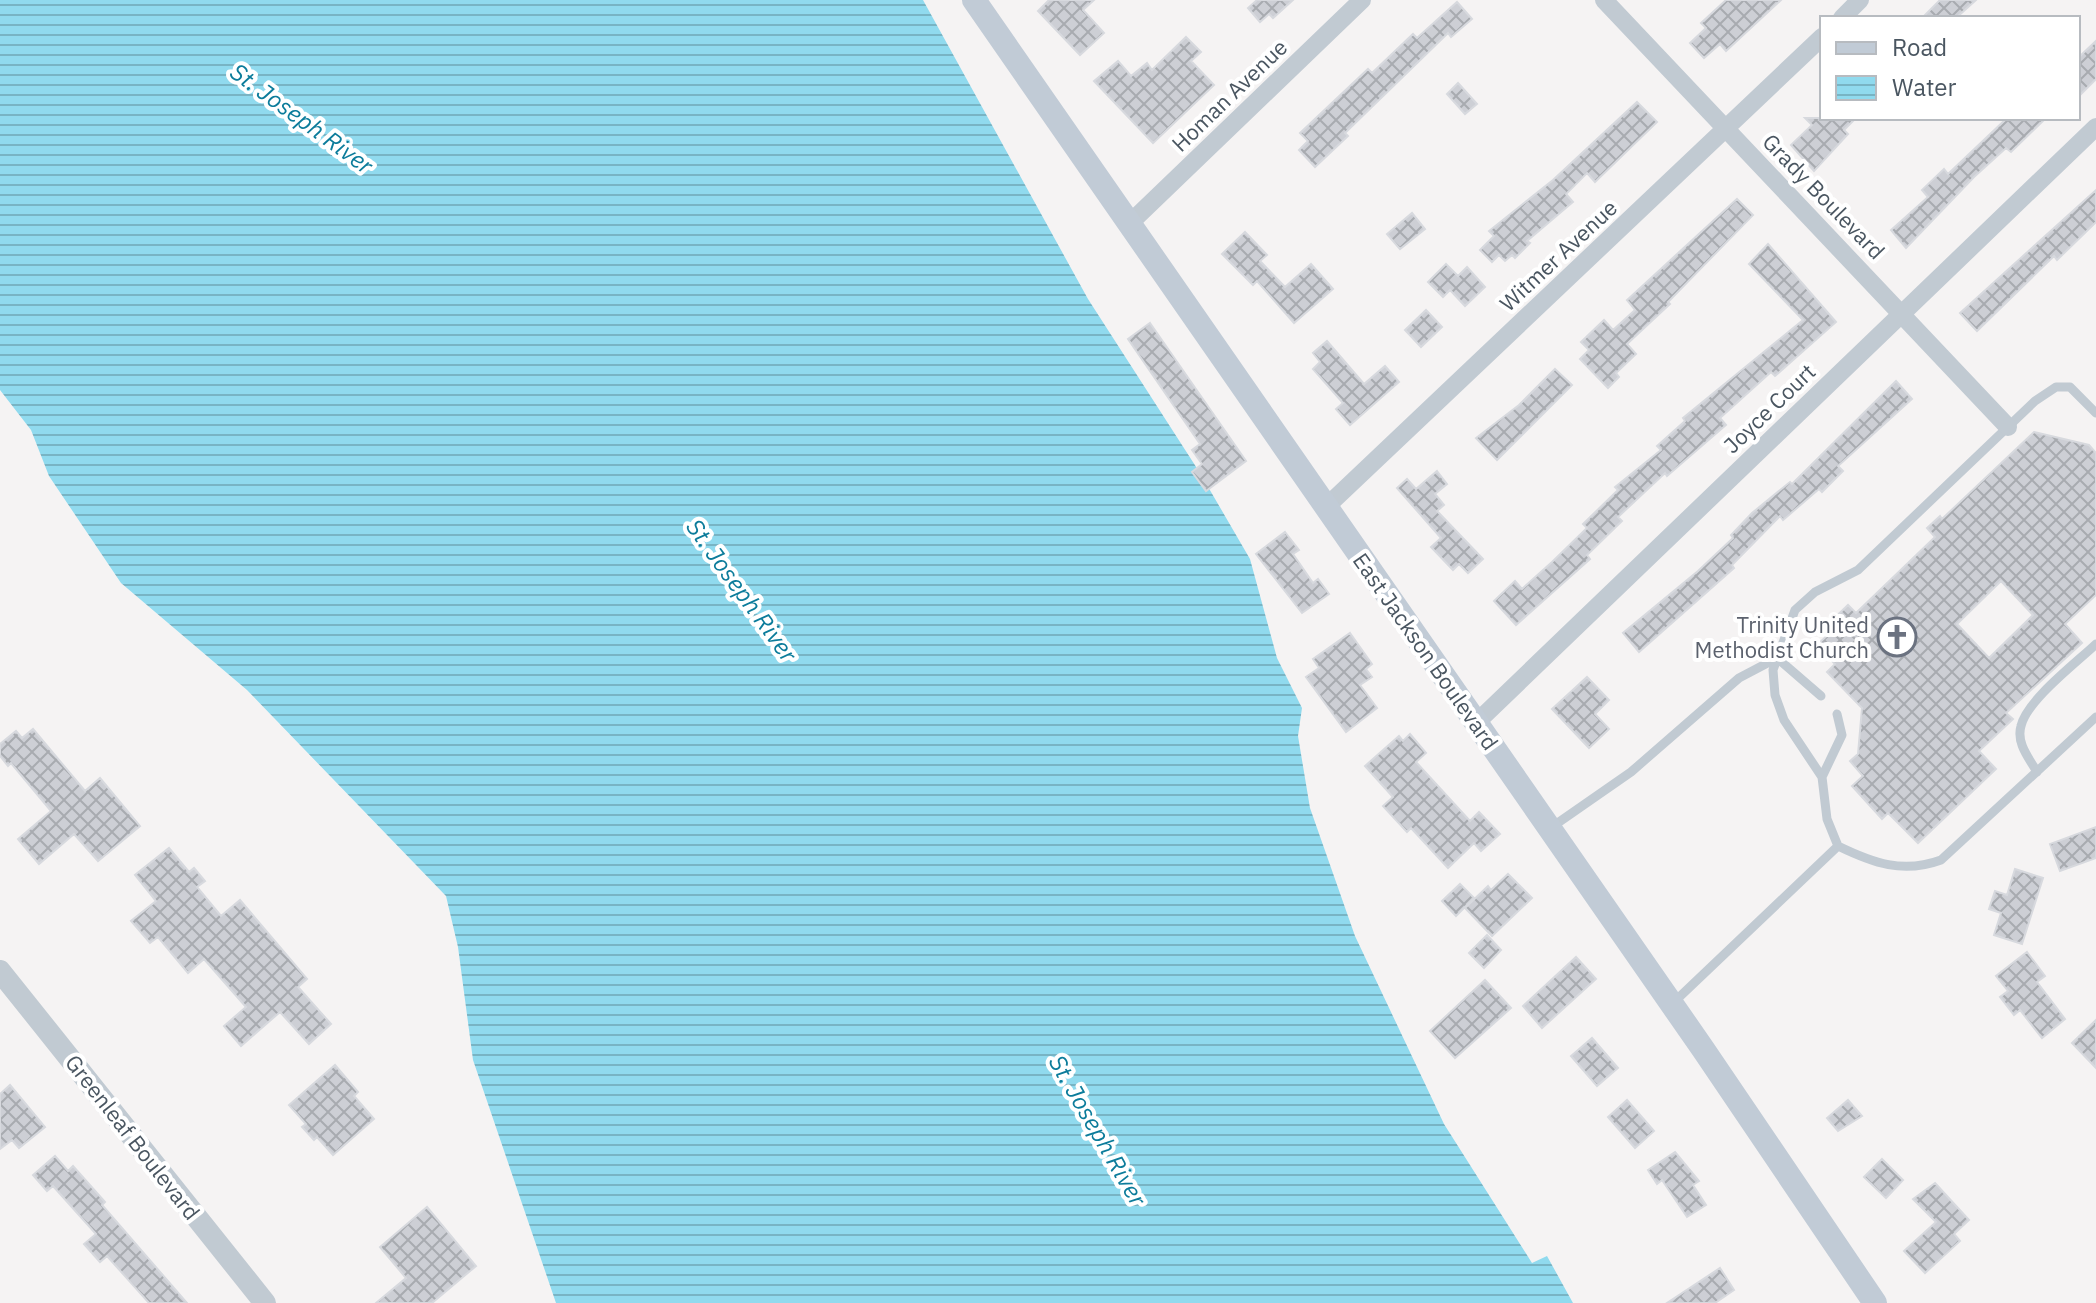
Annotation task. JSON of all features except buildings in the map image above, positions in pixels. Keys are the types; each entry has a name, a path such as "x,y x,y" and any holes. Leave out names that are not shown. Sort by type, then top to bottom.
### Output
{"main road":[{"name":"East Jackson Boulevard","path":"974,0 1672,1004 1875,1303"}],"street":[{"name":"Homan Avenue","path":"1129,224 1362,0"},
{"name":"Grady Boulevard","path":"1604,0 2008,427"},
{"path":"1844,16 1860,0"},
{"name":"Witmer Avenue","path":"1326,507 1820,39"},
{"name":"Joyce Court","path":"1476,723 2096,127"},
{"name":"Greenleaf Boulevard","path":"0,971 265,1303"}],"lane":[{"path":"2096,413 2070,387 2056,387 2008,427 1858,570 1815,592 1795,610 1773,670 1775,695 1784,720 1822,777 1827,819 1838,846 1877,865 1919,868 1941,860 2096,717"},
{"path":"2037,772 2022,746 2020,726 2033,705 2096,644"},
{"path":"1777,658 1821,696"},
{"path":"1549,829 1631,772 1739,678 1777,658"},
{"path":"1822,777 1842,735 1837,714"},
{"path":"1672,1004 1838,846"}],"water":[{"name":"St. Joseph River","path":"0,0 923,0 1088,299 1200,473 1250,559 1277,658 1302,708 1298,736 1310,808 1355,936 1444,1124 1532,1263 1547,1256 1573,1303 556,1303 473,1060 458,947 446,896 247,690 121,583 49,476 31,430 0,390"}],"place":[{"name":"Trinity United Methodist Church","path":"1897,637"}]}
